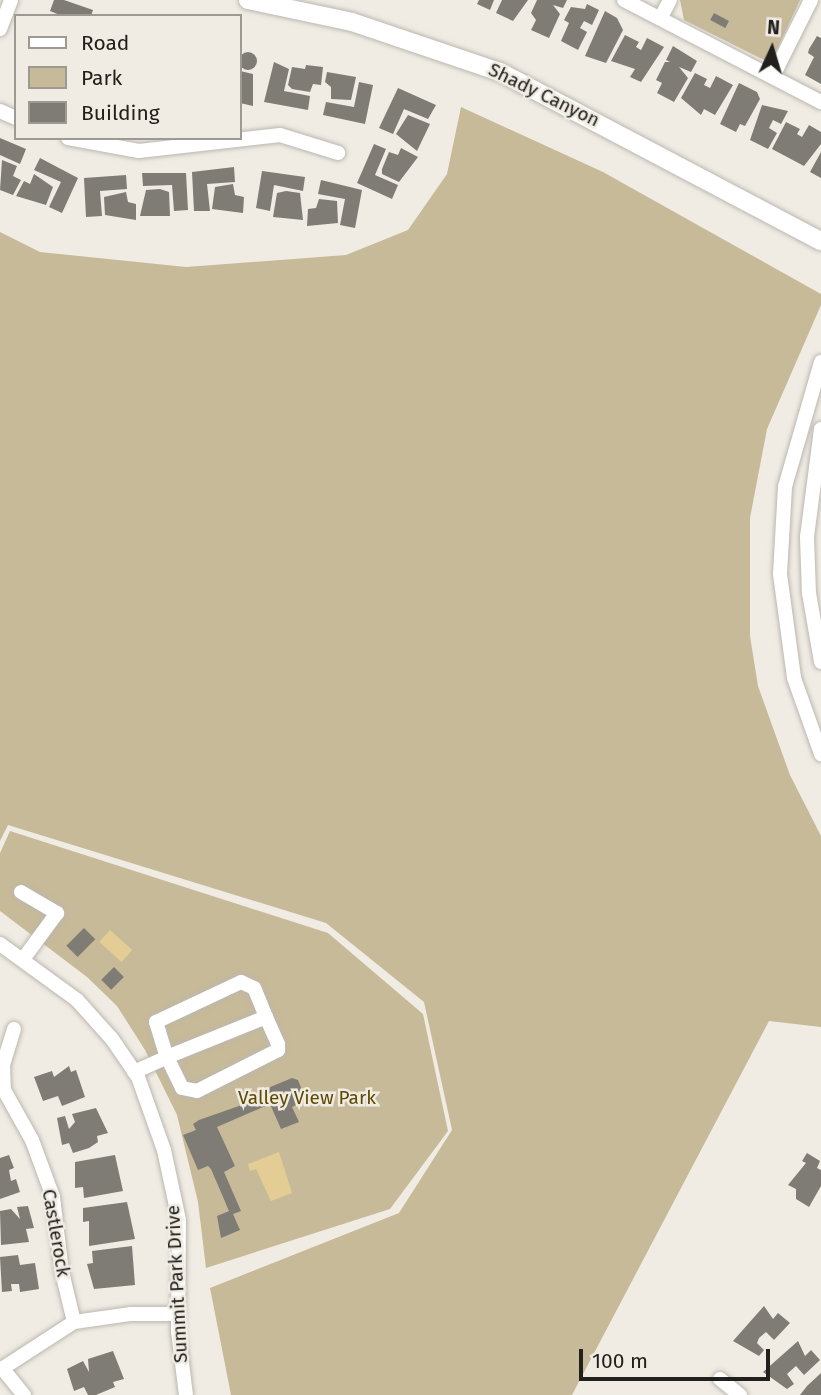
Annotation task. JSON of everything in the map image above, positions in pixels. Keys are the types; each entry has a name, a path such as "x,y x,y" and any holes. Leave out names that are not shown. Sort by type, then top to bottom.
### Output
{"main road":[{"name":"Shady Canyon","path":"248,0 352,22 500,72 821,241"}],"street":[{"path":"0,29 11,0"},
{"path":"624,0 662,17 821,102"},
{"path":"662,17 670,0"},
{"path":"773,76 811,0"},
{"path":"242,139 280,135 338,153"},
{"path":"79,140 139,151 236,140"},
{"path":"821,362 785,487 780,574 794,677 821,754"},
{"path":"821,429 807,537 809,593 821,662"},
{"path":"21,892 57,913 24,958"},
{"name":"Summit Park Drive","path":"0,944 24,958 77,1000 113,1039 134,1072 164,1150 178,1220 178,1314 186,1395"},
{"path":"242,982 254,988 278,1051 197,1091 182,1088 167,1056 156,1022 242,982"},
{"path":"134,1072 266,1017"},
{"name":"Castlerock","path":"14,1029 3,1065 4,1090 32,1140 53,1197 62,1272 74,1322"},
{"path":"24,1395 1,1369 74,1322 131,1314 178,1314"},
{"path":"720,1378 740,1395"}],"green space":[{"path":"680,0 800,0 775,54 764,60 684,20"},
{"path":"461,107 603,172 821,294 821,305 767,429 750,518 750,636 758,686 790,775 821,836 821,1027 769,1021 572,1395 231,1395 210,1288 399,1213 452,1130 424,1002 326,923 8,825 0,841 0,232 40,252 186,267 346,255 408,230 447,174"},
{"name":"Valley View Park","path":"10,831 328,933 423,1014 448,1131 390,1209 206,1268 198,1202 177,1115 145,1050 117,1006 87,977 0,911 0,853"}],"shaded area":[{"path":"110,930 132,950 122,962 99,942"},
{"path":"279,1152 292,1193 271,1201 256,1169 250,1171 248,1164"}],"building":[{"path":"54,0 64,0 93,10 92,14 57,14 50,11"},
{"path":"479,0 494,0 490,10 477,4"},
{"path":"502,0 528,0 513,21 496,13"},
{"path":"537,0 567,0 563,8 553,5 560,14 549,38 531,30 536,20 531,13"},
{"path":"587,4 599,10 592,25 584,21 580,28 587,32 578,50 561,41 569,23 564,20 571,7 585,9"},
{"path":"605,11 617,18 623,30 606,63 585,56"},
{"path":"714,13 729,21 725,28 710,20"},
{"path":"625,35 639,42 636,47 641,50 647,38 664,47 641,82 630,77 635,69 611,61"},
{"path":"817,36 821,38 821,84 805,75 814,57 808,53 809,49"},
{"path":"673,46 697,61 691,72 679,67 688,78 674,102 657,93 662,83 656,80 665,62 670,62 666,60"},
{"path":"245,53 251,53 256,58 256,64 251,69 242,67 242,55"},
{"path":"274,62 289,69 284,91 310,96 308,110 264,102"},
{"path":"306,65 323,67 321,85 313,84 310,92 292,89 288,85 292,67 305,69"},
{"path":"242,71 253,74 253,106 242,103"},
{"path":"327,72 356,77 351,100 331,99 331,87 325,82"},
{"path":"695,73 707,79 704,85 710,88 716,76 733,85 715,115 704,109 701,115 681,98"},
{"path":"359,82 373,85 365,124 323,115 326,102 354,107"},
{"path":"739,83 757,92 760,99 745,126 740,124 736,132 720,124"},
{"path":"398,88 436,105 428,119 404,109 393,134 379,128"},
{"path":"762,105 788,111 781,124 773,120 769,128 777,133 768,149 750,140"},
{"path":"408,115 430,124 417,151 396,134"},
{"path":"786,122 800,129 797,134 802,137 809,125 821,132 821,144 804,166 772,149"},
{"path":"0,138 26,149 20,164 0,155"},
{"path":"374,144 386,149 375,175 398,185 392,199 357,183"},
{"path":"401,148 418,157 399,182 382,174 382,169 389,152 398,155"},
{"path":"821,152 821,178 810,172"},
{"path":"40,158 78,178 62,213 49,207 61,182 34,170"},
{"path":"2,160 17,166 13,176 21,180 13,195 0,190"},
{"path":"234,167 235,182 207,184 210,211 194,211 192,172"},
{"path":"262,171 305,177 303,191 274,185 270,211 256,208"},
{"path":"142,173 186,173 188,210 174,211 172,185 143,186"},
{"path":"34,174 53,187 46,205 16,196 24,181 30,184"},
{"path":"126,175 127,189 100,191 102,216 86,217 84,178"},
{"path":"321,180 362,190 355,228 340,225 345,199 318,194"},
{"path":"233,184 235,195 244,197 243,213 212,209 215,187"},
{"path":"160,189 169,192 170,216 140,216 146,190"},
{"path":"126,192 128,202 136,204 136,220 105,215 104,197"},
{"path":"277,193 300,193 303,220 273,217"},
{"path":"319,199 337,201 338,223 307,226 308,209 316,208"},
{"path":"84,928 95,939 78,957 66,946"},
{"path":"114,967 124,977 111,990 101,980"},
{"path":"69,1066 71,1072 76,1070 85,1097 62,1106 58,1096 43,1101 34,1077 52,1071 54,1077"},
{"path":"292,1078 298,1080 306,1100 292,1107 299,1122 281,1129 270,1104 217,1127 235,1166 224,1172 241,1211 233,1214 240,1230 221,1238 217,1216 229,1211 211,1169 208,1166 198,1170 183,1135 196,1130 193,1124 199,1120 267,1096 268,1088"},
{"path":"96,1108 108,1133 97,1136 98,1142 89,1148 73,1153 69,1143 62,1145 57,1118 65,1116 69,1129 75,1122 72,1114"},
{"path":"807,1153 820,1161 817,1168 821,1170 821,1186 809,1207 796,1199 796,1189 788,1185 806,1163 802,1161"},
{"path":"9,1155 14,1168 9,1170 11,1181 16,1179 20,1192 0,1199 0,1158"},
{"path":"115,1155 123,1191 84,1198 83,1187 75,1188 75,1162"},
{"path":"127,1202 135,1239 89,1246 89,1221 83,1222 83,1208"},
{"path":"28,1206 34,1228 26,1229 29,1242 1,1245 0,1211 11,1209 20,1219 17,1207"},
{"path":"132,1246 135,1285 94,1289 87,1264 93,1263 92,1251"},
{"path":"18,1255 20,1265 35,1263 39,1289 20,1292 19,1284 11,1284 12,1291 2,1292 0,1257"},
{"path":"764,1306 773,1319 778,1313 790,1323 774,1340 766,1332 759,1338 757,1343 764,1350 759,1356 733,1341"},
{"path":"798,1341 805,1356 811,1350 820,1360 804,1375 796,1366 787,1374 794,1384 787,1389 763,1372"},
{"path":"113,1351 124,1379 113,1382 115,1387 96,1395 88,1395 84,1387 74,1391 67,1369 83,1361 89,1372 88,1359"},
{"path":"821,1373 821,1395 800,1395 807,1386"}]}
